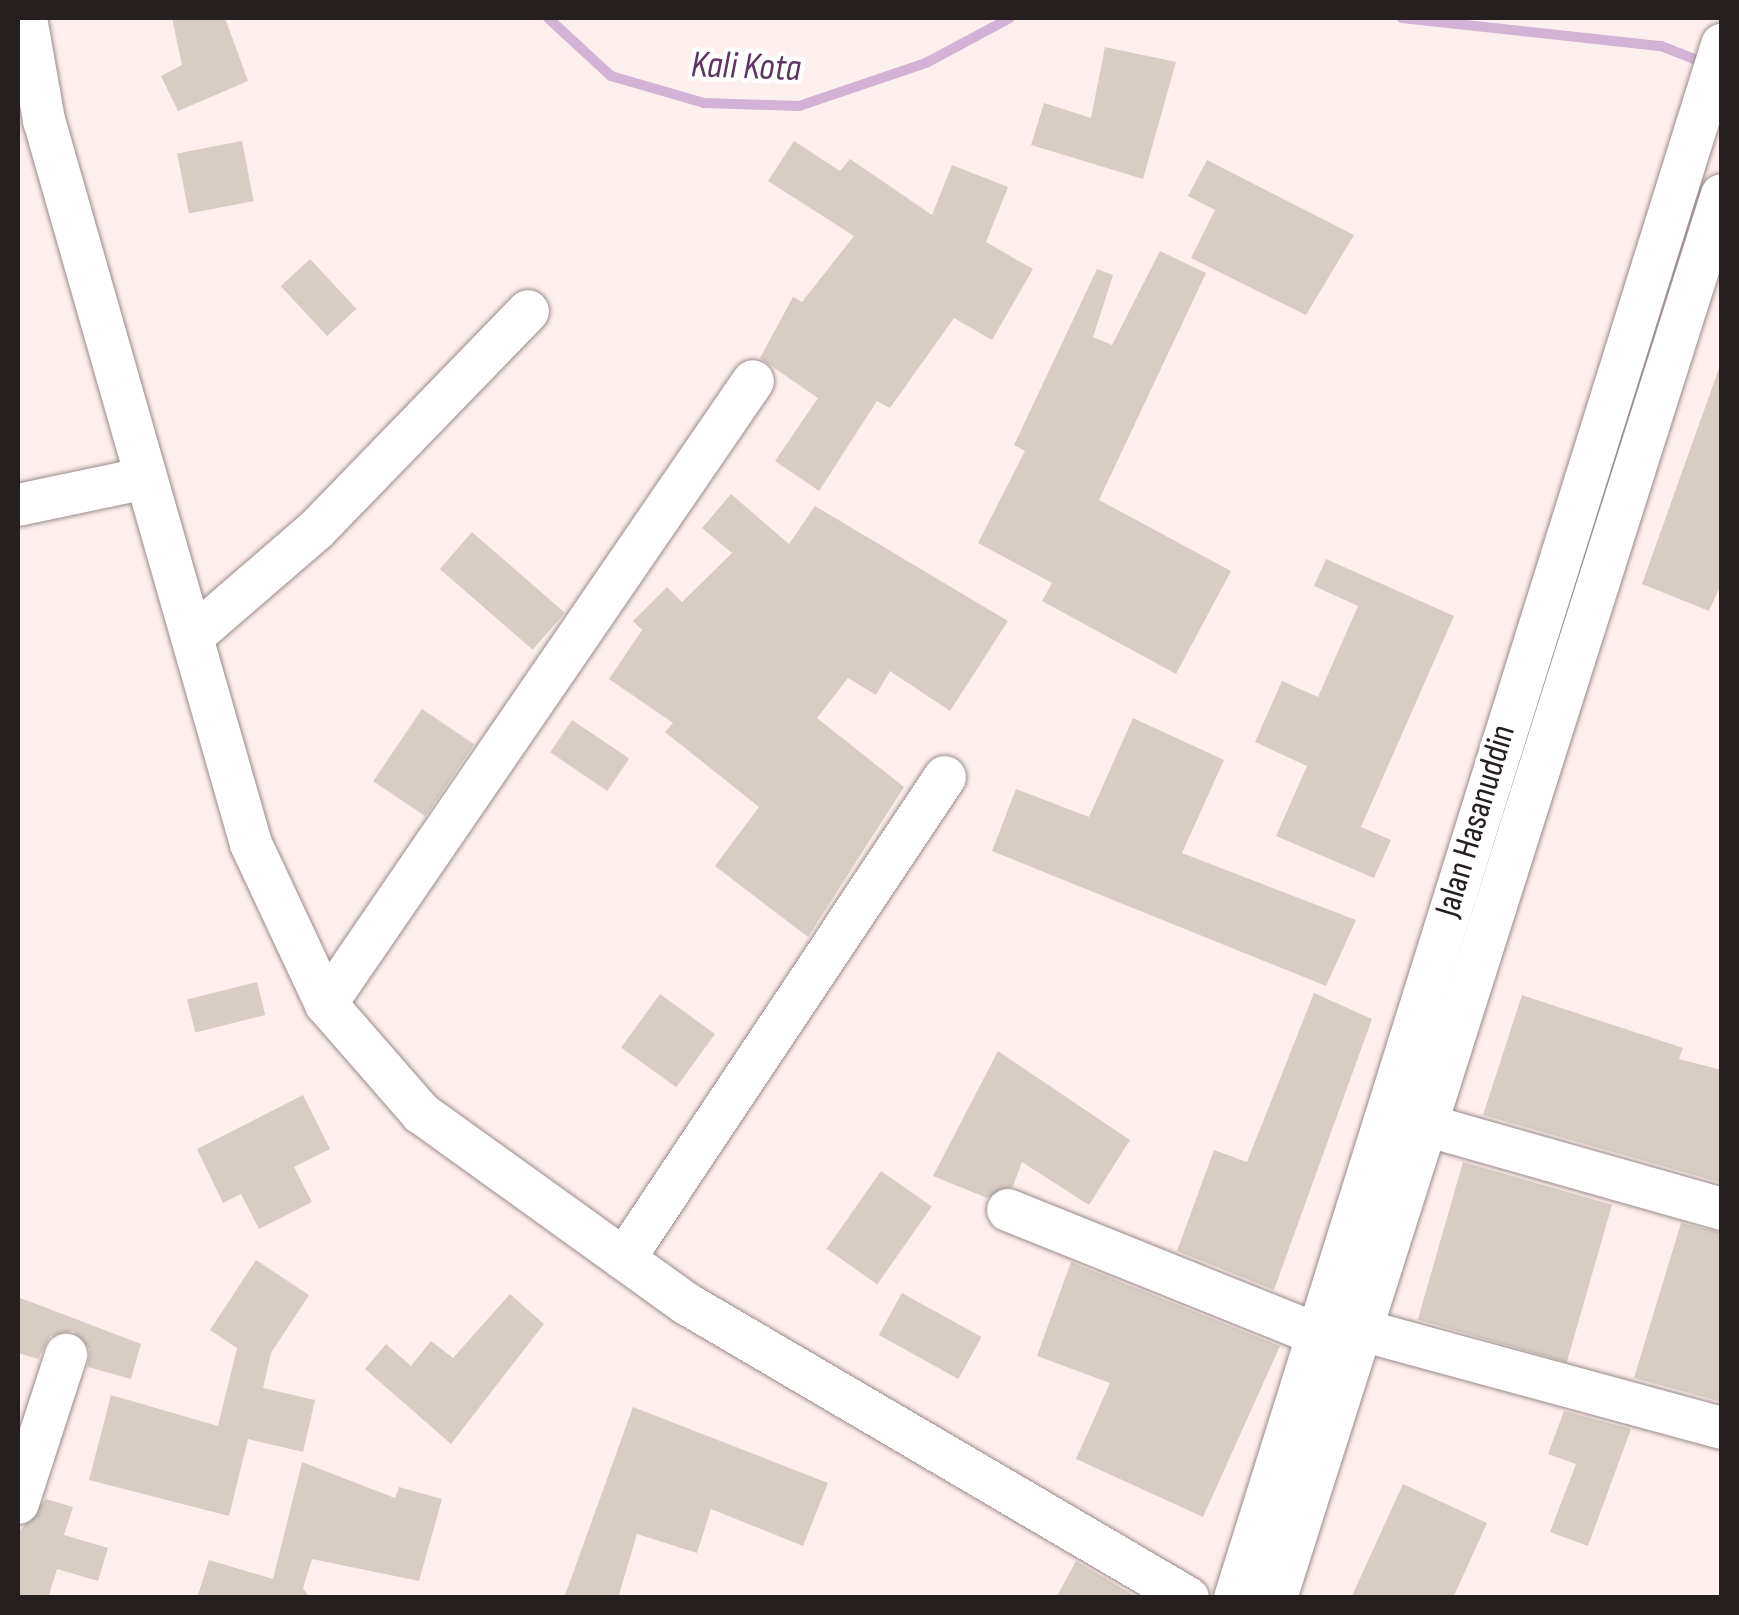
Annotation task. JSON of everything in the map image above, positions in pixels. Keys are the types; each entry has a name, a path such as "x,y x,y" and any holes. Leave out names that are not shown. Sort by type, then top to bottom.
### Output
{"street":[{"path":"26,18 31,123 146,478 251,844 326,1004 421,1113 624,1259 766,1354 1188,1598"},
{"name":"Jalan Hasanuddin","path":"1276,1598 1422,1124 1722,45"},
{"name":"Jalan Hasanuddin","path":"1234,1598 1316,1334 1552,646 1722,195"},
{"path":"192,637 315,530 528,311"},
{"path":"326,1004 754,381"},
{"path":"18,505 146,478"},
{"path":"624,1259 945,777"},
{"path":"1422,1124 1722,1208"},
{"path":"1008,1210 1316,1334"},
{"path":"1361,1330 1722,1428"},
{"path":"18,1503 66,1355"}],"building":[{"path":"172,18 225,18 248,81 178,111 161,76 182,65"},
{"path":"1105,47 1176,62 1143,179 1031,145 1044,103 1091,118"},
{"path":"242,141 254,201 189,213 177,154"},
{"path":"794,141 840,171 850,159 932,215 952,165 1008,187 986,242 1033,269 992,340 954,318 890,408 877,401 819,491 775,461 818,398 760,358 793,297 802,302 854,236 768,181"},
{"path":"1207,160 1354,235 1306,315 1191,258 1215,210 1188,196"},
{"path":"1160,251 1206,273 1099,500 1231,571 1176,674 1042,601 1052,583 978,543 1025,451 1014,445 1097,269 1113,275 1093,337 1112,345"},
{"path":"310,259 356,309 327,336 281,286"},
{"path":"1722,360 1722,582 1709,611 1642,584"},
{"path":"731,494 789,544 815,506 1008,621 950,711 890,671 876,695 848,678 817,718 904,787 808,937 715,866 759,807 665,732 673,723 609,679 642,630 633,621 667,587 682,602 732,553 702,528"},
{"path":"472,532 565,613 533,650 440,569"},
{"path":"1326,559 1454,616 1361,827 1391,840 1374,878 1276,836 1307,766 1255,742 1282,681 1318,697 1358,606 1314,586"},
{"path":"422,709 474,744 426,816 373,781"},
{"path":"1133,718 1224,760 1182,853 1356,920 1326,986 992,851 1016,789 1089,817"},
{"path":"572,720 629,759 607,791 550,752"},
{"path":"257,982 265,1015 195,1032 187,999"},
{"path":"1314,993 1372,1019 1274,1290 1177,1251 1214,1150 1247,1162"},
{"path":"660,994 715,1034 676,1087 621,1047"},
{"path":"1522,995 1683,1048 1679,1059 1722,1070 1722,1183 1483,1115"},
{"path":"998,1051 1130,1140 1089,1205 1022,1162 1013,1186 987,1198 933,1176"},
{"path":"303,1095 330,1149 294,1167 312,1202 259,1229 241,1194 223,1203 197,1149"},
{"path":"1463,1162 1612,1205 1567,1362 1418,1320"},
{"path":"881,1171 932,1207 877,1284 827,1249"},
{"path":"1681,1223 1722,1233 1722,1402 1634,1378"},
{"path":"256,1260 309,1295 271,1353 263,1388 315,1400 303,1452 248,1439 229,1516 89,1480 111,1395 218,1426 237,1348 210,1330"},
{"path":"1071,1262 1280,1346 1203,1517 1076,1459 1110,1383 1037,1356"},
{"path":"902,1293 982,1337 958,1379 879,1335"},
{"path":"510,1294 544,1324 451,1444 365,1369 386,1344 411,1366 431,1341 453,1358"},
{"path":"18,1297 141,1344 131,1379 88,1367 90,1349 73,1331 50,1336 38,1359 18,1353"},
{"path":"633,1407 828,1483 803,1546 711,1509 697,1553 637,1534 618,1598 564,1598"},
{"path":"1564,1411 1631,1429 1588,1546 1550,1532 1576,1464 1548,1454"},
{"path":"302,1462 395,1498 399,1487 442,1499 419,1581 312,1559 303,1588 310,1598 197,1598 209,1560 273,1579"},
{"path":"1403,1484 1487,1523 1453,1598 1351,1598"},
{"path":"46,1499 73,1507 64,1535 108,1548 98,1581 57,1569 48,1598 18,1598 18,1533"},
{"path":"1076,1561 1138,1598 1056,1598"}],"waterway":[{"name":"Kali Kota","path":"548,18 611,76 704,103 799,106 926,63 1010,18"},
{"name":"Kali Kota","path":"1402,18 1661,46 1707,64"}]}
